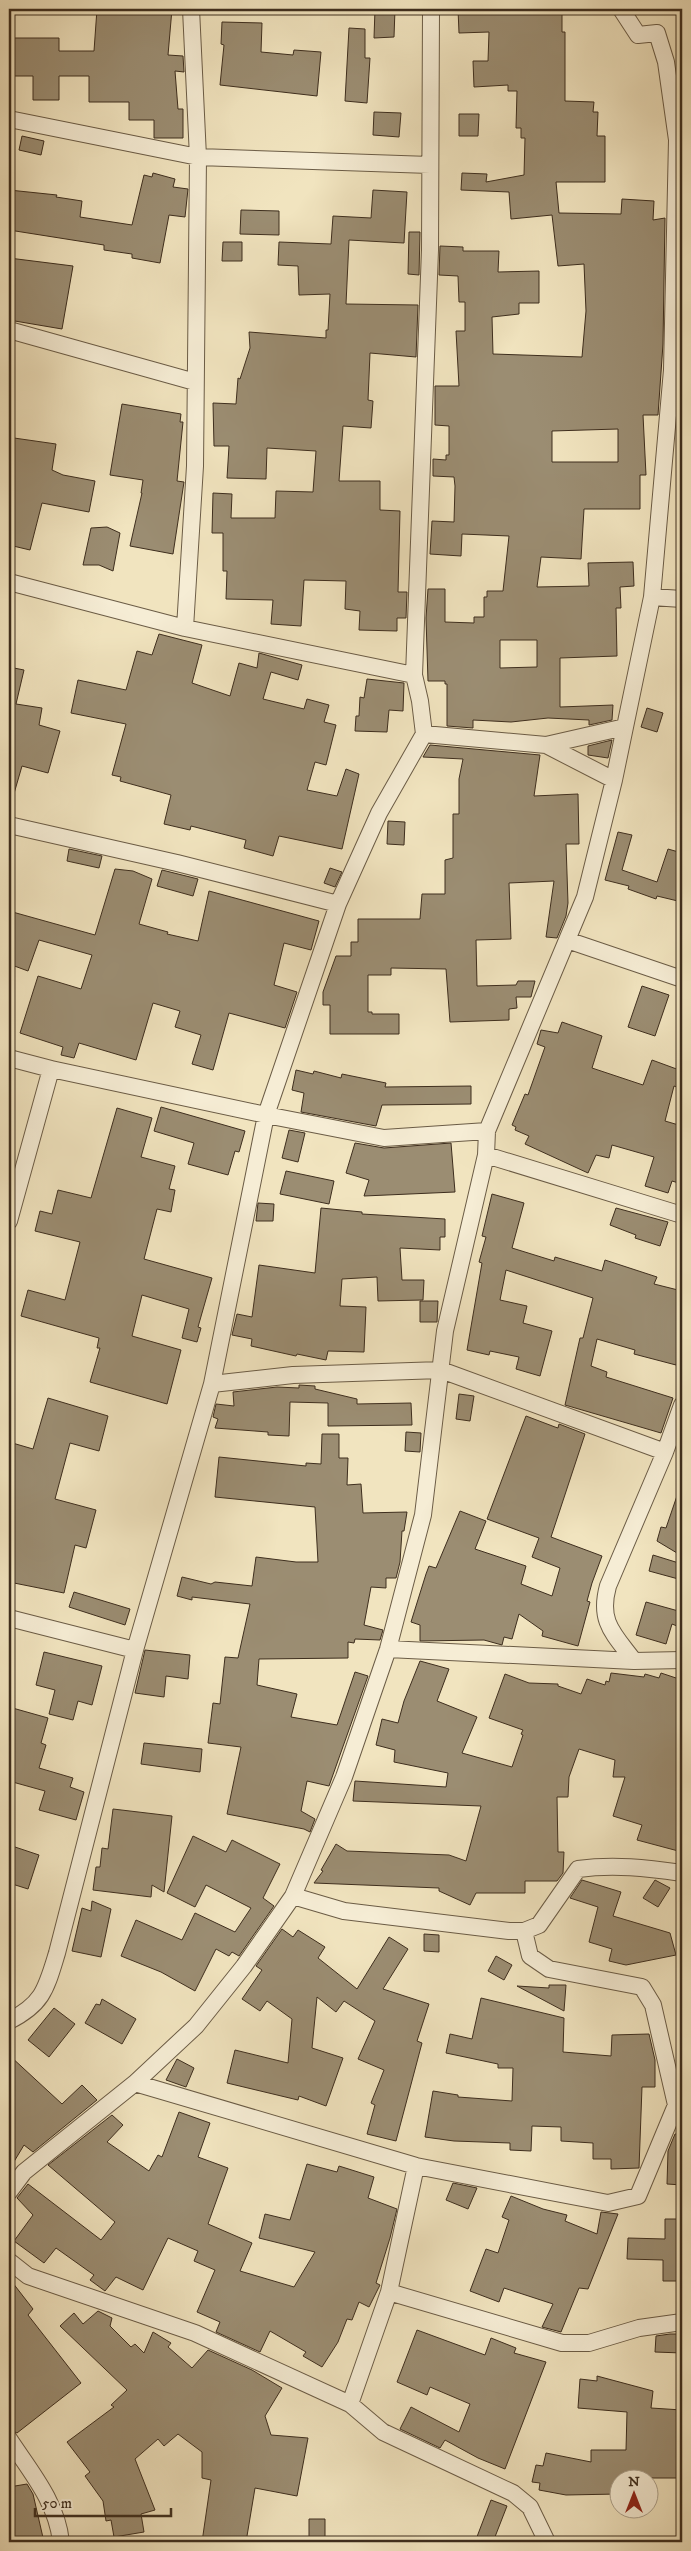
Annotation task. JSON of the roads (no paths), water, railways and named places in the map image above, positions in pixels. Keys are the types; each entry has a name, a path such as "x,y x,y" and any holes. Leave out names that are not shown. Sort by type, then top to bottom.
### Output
{"street":[{"path":"185,628 195,466 196,382 198,157 191,9"},
{"path":"9,2021 31,2009 48,1985 135,1650 212,1384 266,1115 338,904 379,812 424,734 420,701 414,676 430,250 431,9"},
{"path":"9,2192 24,2172 135,2083 196,2026 244,1966 293,1896 344,1777 388,1649 423,1515 446,1331 486,1154 487,1131 585,897 614,780 652,597 677,370 680,140 666,62 657,33 638,34 621,9"},
{"path":"9,119 198,157 430,165"},
{"path":"9,330 196,382"},
{"path":"9,582 185,628 414,676"},
{"path":"652,597 682,599"},
{"path":"424,734 546,745 625,727"},
{"path":"546,745 614,780"},
{"path":"9,824 177,863 338,904"},
{"path":"567,940 682,979"},
{"path":"9,1058 51,1069 266,1115 384,1138 487,1131"},
{"path":"9,1221 51,1069"},
{"path":"486,1154 682,1214"},
{"path":"212,1384 293,1375 441,1370 665,1452"},
{"path":"634,1661 606,1623 603,1604 608,1586 665,1452 682,1404"},
{"path":"9,1618 135,1650"},
{"path":"388,1649 634,1661 682,1660"},
{"path":"293,1896 344,1911 509,1931 524,1931 540,1925 578,1869 599,1866 637,1866 682,1874"},
{"path":"135,2083 416,2166 608,2203 638,2196 679,2105 653,2005 642,1987 549,1969 530,1956 524,1931"},
{"path":"350,2404 389,2292 416,2166"},
{"path":"9,2261 28,2276 194,2333 350,2404 383,2432 513,2493 530,2507 547,2542"},
{"path":"389,2292 562,2343 589,2343 639,2328 682,2322"},
{"path":"9,2439 50,2501 57,2519 61,2542"}]}
